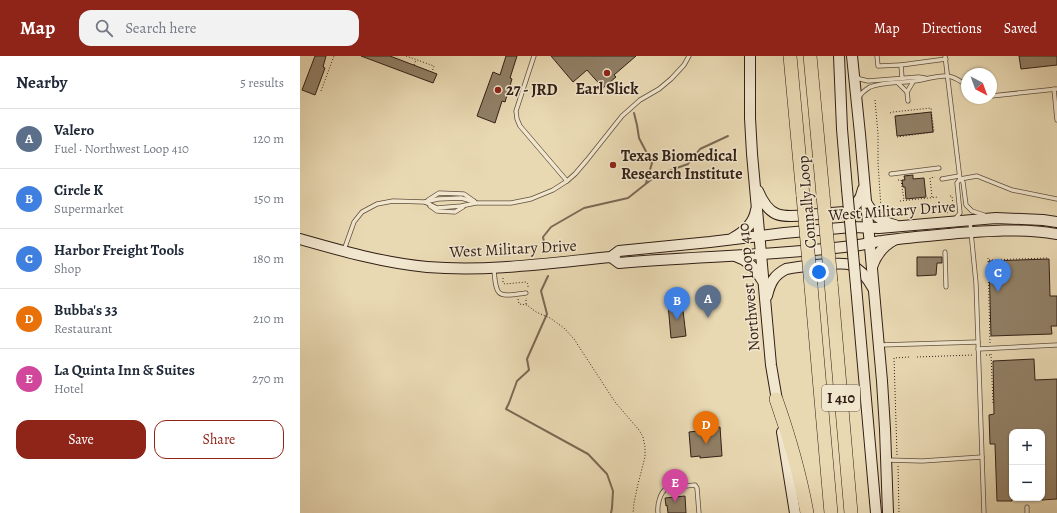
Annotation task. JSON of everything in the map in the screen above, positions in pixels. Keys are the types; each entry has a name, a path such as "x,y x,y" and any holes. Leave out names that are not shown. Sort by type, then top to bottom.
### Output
{"highway":[{"name":"Connally Loop","path":"790,56 831,513"},
{"name":"Connally Loop","path":"810,56 851,513"},
{"path":"776,399 789,436 807,513"}],"main road":[{"name":"Northwest Loop 410","path":"750,56 751,138 771,365 796,513"},
{"path":"838,56 840,105 876,513"},
{"path":"852,56 884,405 888,513"},
{"path":"755,184 764,203 770,210 779,215 790,217 844,212 848,210 855,206 861,198 864,179"},
{"path":"866,201 874,213 883,221 904,226"},
{"path":"730,239 738,235 748,226 754,217 757,206"},
{"name":"West Military Drive","path":"300,239 381,260 427,267 456,269 494,268 611,257 619,251 852,227 876,228 904,226 953,217 970,220 996,218 1057,222"},
{"path":"1025,230 1048,227 1057,228"},
{"name":"West Military Drive","path":"611,257 619,263 660,259 762,254 853,246 896,239 1011,230 1025,230 1057,235"},
{"path":"872,271 878,253 889,242 896,239"},
{"path":"727,256 738,257 749,263 757,272 764,284"},
{"path":"766,302 770,286 774,278 781,271 790,268 840,263 847,264 860,271 867,279 873,290"}],"lane":[{"path":"534,56 516,111 517,119 520,126 567,181"},
{"path":"425,202 437,211 455,212 466,205 476,203 511,203 531,198 552,190 567,181 587,160 622,116 640,100 659,89 684,64 689,56"},
{"path":"878,56 878,66 901,65 946,57 960,177 963,182 966,205 979,214 996,218"},
{"path":"901,65 902,78"},
{"path":"854,74 860,79 868,81 919,77 926,78"},
{"path":"857,100 861,93 873,86 898,82 913,82 926,78 948,76 961,81"},
{"path":"898,82 907,92 908,101"},
{"path":"907,92 913,82"},
{"path":"997,95 1056,89 1057,120"},
{"path":"891,174 939,168"},
{"path":"942,179 977,176 1012,190 1057,199"},
{"path":"953,217 960,213 957,183 960,177"},
{"path":"344,251 354,222 362,212 377,204 393,201 425,202 438,199 461,198 476,203"},
{"path":"970,220 976,283 984,513"},
{"path":"945,252 946,287"},
{"path":"494,268 496,289 500,294 506,295 527,292"},
{"path":"878,346 978,342"},
{"path":"978,349 1057,345"},
{"path":"886,460 982,457"},
{"path":"658,513 657,506 664,490 667,488 695,485 697,488 699,513"},
{"path":"1027,508 1027,513"}],"path":[{"path":"321,91 334,56"},
{"path":"406,56 434,66 432,72"},
{"path":"414,65 416,60"},
{"path":"875,100 881,212"},
{"path":"890,113 931,108 934,132 897,137"},
{"path":"932,198 930,178 935,177"},
{"path":"898,180 901,180 904,200"},
{"path":"949,196 952,196 954,211 953,217"},
{"path":"900,201 938,197"},
{"path":"990,343 988,259 1048,258"},
{"path":"503,278 503,283 505,284 526,282 528,284 527,292"},
{"path":"518,294 519,304 526,305 538,313 550,318 564,328 574,339 615,402 639,430 643,437 645,457 633,513"},
{"path":"526,305 526,299 528,298"},
{"path":"991,352 993,404"},
{"path":"917,357 976,355"},
{"path":"986,355 991,355"},
{"path":"899,513 894,358 909,357"}],"building":[{"path":"315,56 326,56 323,67 325,68 315,95 302,90"},
{"path":"361,56 390,56 437,74 433,83"},
{"name":"27 - JRD","path":"506,56 517,56 510,78 512,79 505,102 502,101 495,123 477,116 493,72 500,75"},
{"name":"Earl Slick","path":"551,56 636,56 614,75 616,77 603,88 587,70 573,82"},
{"path":"1019,56 1057,56 1057,65 1021,69"},
{"path":"931,112 933,132 897,136 895,116"},
{"path":"913,175 913,179 924,178 926,197 906,199 905,187 903,187 902,180 905,180 904,176"},
{"path":"917,257 942,257 942,263 937,263 936,275 917,276"},
{"path":"1049,259 1050,296 1057,296 1057,326 1051,326 1052,334 991,336 989,261"},
{"path":"682,302 686,336 671,338 668,304"},
{"path":"1034,359 1035,380 1057,379 1057,499 1045,500 1045,429 1009,429 1009,501 997,501 995,444 990,444 989,415 994,414 993,361"},
{"path":"720,427 722,456 700,458 700,456 691,457 689,432 698,431 698,429"},
{"path":"685,496 686,513 668,513 665,498"}],"waterway":[{"path":"634,113 639,138 652,163 646,183"},
{"path":"545,247 543,237 551,227 584,208 628,198 657,175 688,164 700,149 728,136"},
{"path":"548,276 541,291 547,314 527,359 529,370 517,381 506,409 588,454 607,474 613,491 611,513"}],"place":[{"name":"Earl Slick","path":"607,73"},
{"name":"27 - JRD","path":"498,90"},
{"name":"Texas Biomedical Research Institute","path":"613,165"},
{"name":"Harbor Freight Tools","path":"998,292"},
{"name":"Valero","path":"708,318"},
{"name":"Circle K","path":"677,320"},
{"name":"Bubba's 33","path":"706,444"},
{"name":"La Quinta Inn & Suites","path":"675,502"}]}
